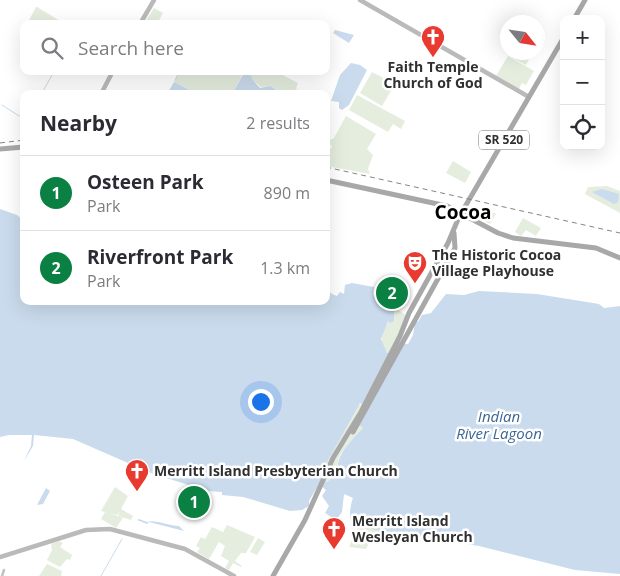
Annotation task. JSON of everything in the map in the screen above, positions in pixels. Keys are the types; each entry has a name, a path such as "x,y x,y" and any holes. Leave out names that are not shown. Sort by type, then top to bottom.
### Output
{"main road":[{"path":"144,20 155,0"},
{"path":"360,0 529,97"},
{"path":"577,15 586,0"},
{"path":"577,15 586,0"},
{"name":"SR 520","path":"275,576 325,477 356,426 400,341 455,248 455,228 461,213 483,179 493,158 560,45"},
{"name":"SR 520","path":"400,341 419,294 448,243 461,213 560,45"},
{"path":"104,90 112,75"},
{"path":"0,148 20,146"},
{"path":"330,180 430,201 461,213 498,233 520,239 578,245 600,249 619,256"},
{"path":"520,239 604,248 619,256"},
{"name":"SR 520","path":"275,576 310,516 321,486"},
{"path":"310,516 313,503"},
{"path":"0,557 86,530 110,528 185,549 234,576"}],"green space":[{"path":"37,7 58,20 29,20"},
{"path":"154,8 163,13 159,20 147,20"},
{"path":"506,60 515,60 534,71 526,85 522,83 519,89 496,76"},
{"path":"517,60 528,60 526,65"},
{"path":"372,72 395,84 382,106 360,93"},
{"path":"177,75 242,75 234,90 191,90 174,82"},
{"path":"251,75 283,75 298,83 296,89 298,90 277,90 270,86 261,87 253,80"},
{"path":"357,95 405,121 401,129 393,124 388,132 349,110"},
{"path":"346,116 376,134 367,149 373,155 368,169 370,174 330,167 330,149 332,147 330,140 334,138"},
{"path":"453,161 471,172 465,183 446,173"},
{"path":"607,186 620,191 620,213 585,194 588,187"},
{"path":"483,207 496,214 490,224 477,217"},
{"path":"523,218 541,228 536,236 526,230 521,236 515,232"},
{"path":"389,281 404,290 394,307 379,299"},
{"path":"394,307 406,315 396,342 390,353 387,353 384,349 382,337 388,321 394,321"},
{"path":"358,404 362,405 363,428 341,454 335,473 327,482 321,477 321,473"},
{"path":"115,487 128,496 121,509 133,516 131,520 118,516 120,512 117,515 109,513 123,518 116,528 101,519 105,512 101,511"},
{"path":"198,488 208,491 196,511 185,507"},
{"path":"227,525 255,537 246,553 241,553 235,561 242,566 233,563 229,570 225,568 229,561 221,556 225,546 219,542 209,559 197,552 200,548 196,546 201,537 205,539 212,527 223,532"},
{"path":"359,525 390,532 390,539 393,542 385,544 372,542 376,537 374,534 366,549 349,547"},
{"path":"258,538 265,542 257,555 250,552"},
{"path":"59,541 63,543 60,547 72,555 70,560 67,559 60,567 47,560 52,550 51,544"},
{"path":"47,564 62,571 61,576 39,576"}],"water":[{"path":"335,30 354,35 349,43 333,33"},
{"path":"351,63 360,65 367,70 349,105 342,110 339,108 339,102 331,101 340,75"},
{"path":"243,75 251,75 260,88 270,86 276,90 234,90"},
{"path":"174,82 190,90 169,90"},
{"path":"602,189 619,194 618,202 614,204 592,192"},
{"name":"Indian River Lagoon","path":"0,209 20,218 20,305 330,305 330,292 337,296 340,292 344,294 345,285 352,283 374,287 373,295 394,307 394,321 390,323 388,321 381,339 387,353 390,353 396,342 408,344 413,335 415,322 418,322 422,315 431,313 446,294 464,295 479,291 537,294 599,304 604,308 620,306 620,574 575,570 479,546 417,536 416,533 414,535 364,527 352,521 350,513 353,498 344,494 342,512 336,520 325,513 329,506 322,496 326,490 319,484 309,501 309,506 302,510 290,511 243,497 207,491 151,473 73,439 34,435 33,446 24,461 31,446 32,435 0,437","holes":["360,403 362,405 357,423 363,428 344,450 335,473 327,482 321,477 321,473"]},
{"path":"46,488 50,491 43,504 37,505"},
{"path":"137,520 147,522 154,521 179,526 184,531 149,522 147,524"}],"waterway":[{"path":"44,90 52,75"},
{"path":"175,80 178,75"},
{"path":"2,105 20,116"},
{"path":"101,576 122,539"}],"taxiway":[{"path":"2,576 4,570"}],"railway":[{"path":"0,143 20,140"},
{"path":"330,168 620,233"}],"place":[{"name":"Faith Temple Church of God","path":"433,58"},
{"name":"The Historic Cocoa Village Playhouse","path":"415,284"},
{"name":"Riverfront Park","path":"392,293"},
{"name":"Merritt Island Presbyterian Church","path":"137,492"},
{"name":"Osteen Park","path":"194,502"},
{"name":"Merritt Island Wesleyan Church","path":"334,550"}],"district":[{"name":"Cocoa","path":"463,212"}]}
